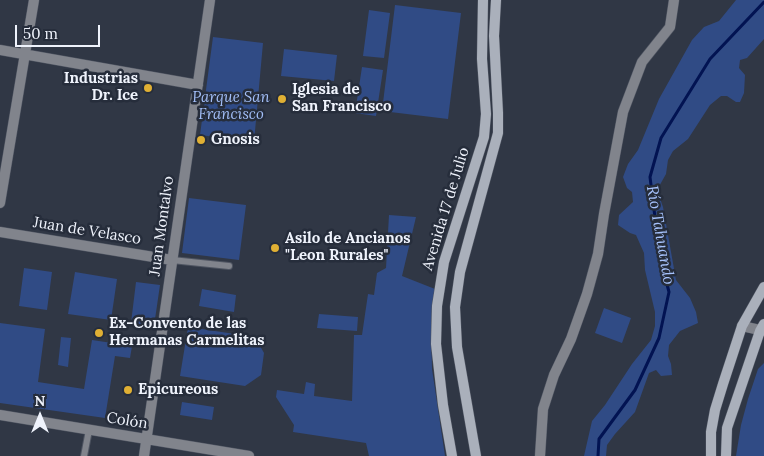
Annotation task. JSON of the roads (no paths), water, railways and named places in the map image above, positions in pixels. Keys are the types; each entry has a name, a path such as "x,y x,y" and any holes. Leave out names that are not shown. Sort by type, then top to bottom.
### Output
{"main road":[{"name":"Avenida 17 de Julio","path":"452,456 443,405 436,344 437,315 444,262 484,137 486,114 482,59 482,0"},
{"name":"Avenida 17 de Julio","path":"476,456 457,347 455,307 460,272 498,133 494,36 496,0"},
{"path":"711,456 711,432 715,410 742,326 761,299 764,287"},
{"path":"726,456 727,428 762,328"}],"street":[{"path":"0,203 34,0"},
{"name":"Juan Montalvo","path":"144,456 210,0"},
{"path":"540,456 543,409 554,375 571,339 587,294 598,254 623,112 642,62 670,27 674,0"},
{"path":"0,50 198,85"},
{"name":"Juan de Velasco","path":"0,232 172,260"},
{"path":"742,326 762,328"},
{"name":"Colón","path":"0,415 249,456"}],"lane":[{"name":"Juan de Velasco","path":"172,260 229,266"},
{"path":"84,456 89,430"}],"waterway":[{"name":"Río Tahuando","path":"598,456 599,439 635,390 659,338 669,292 660,258 650,177 661,138 710,59 764,2"}],"place":[{"name":"Industrias Dr. Ice","path":"148,88"},
{"name":"Iglesia de San Francisco","path":"282,99"},
{"name":"Gnosis","path":"201,140"},
{"name":"Asilo de Ancianos \"Leon Rurales\"","path":"275,248"},
{"name":"Ex-Convento de las Hermanas Carmelitas","path":"99,333"},
{"name":"Epicureous","path":"128,390"}],"park label":[{"name":"Parque San Francisco","path":"231,106"}]}
